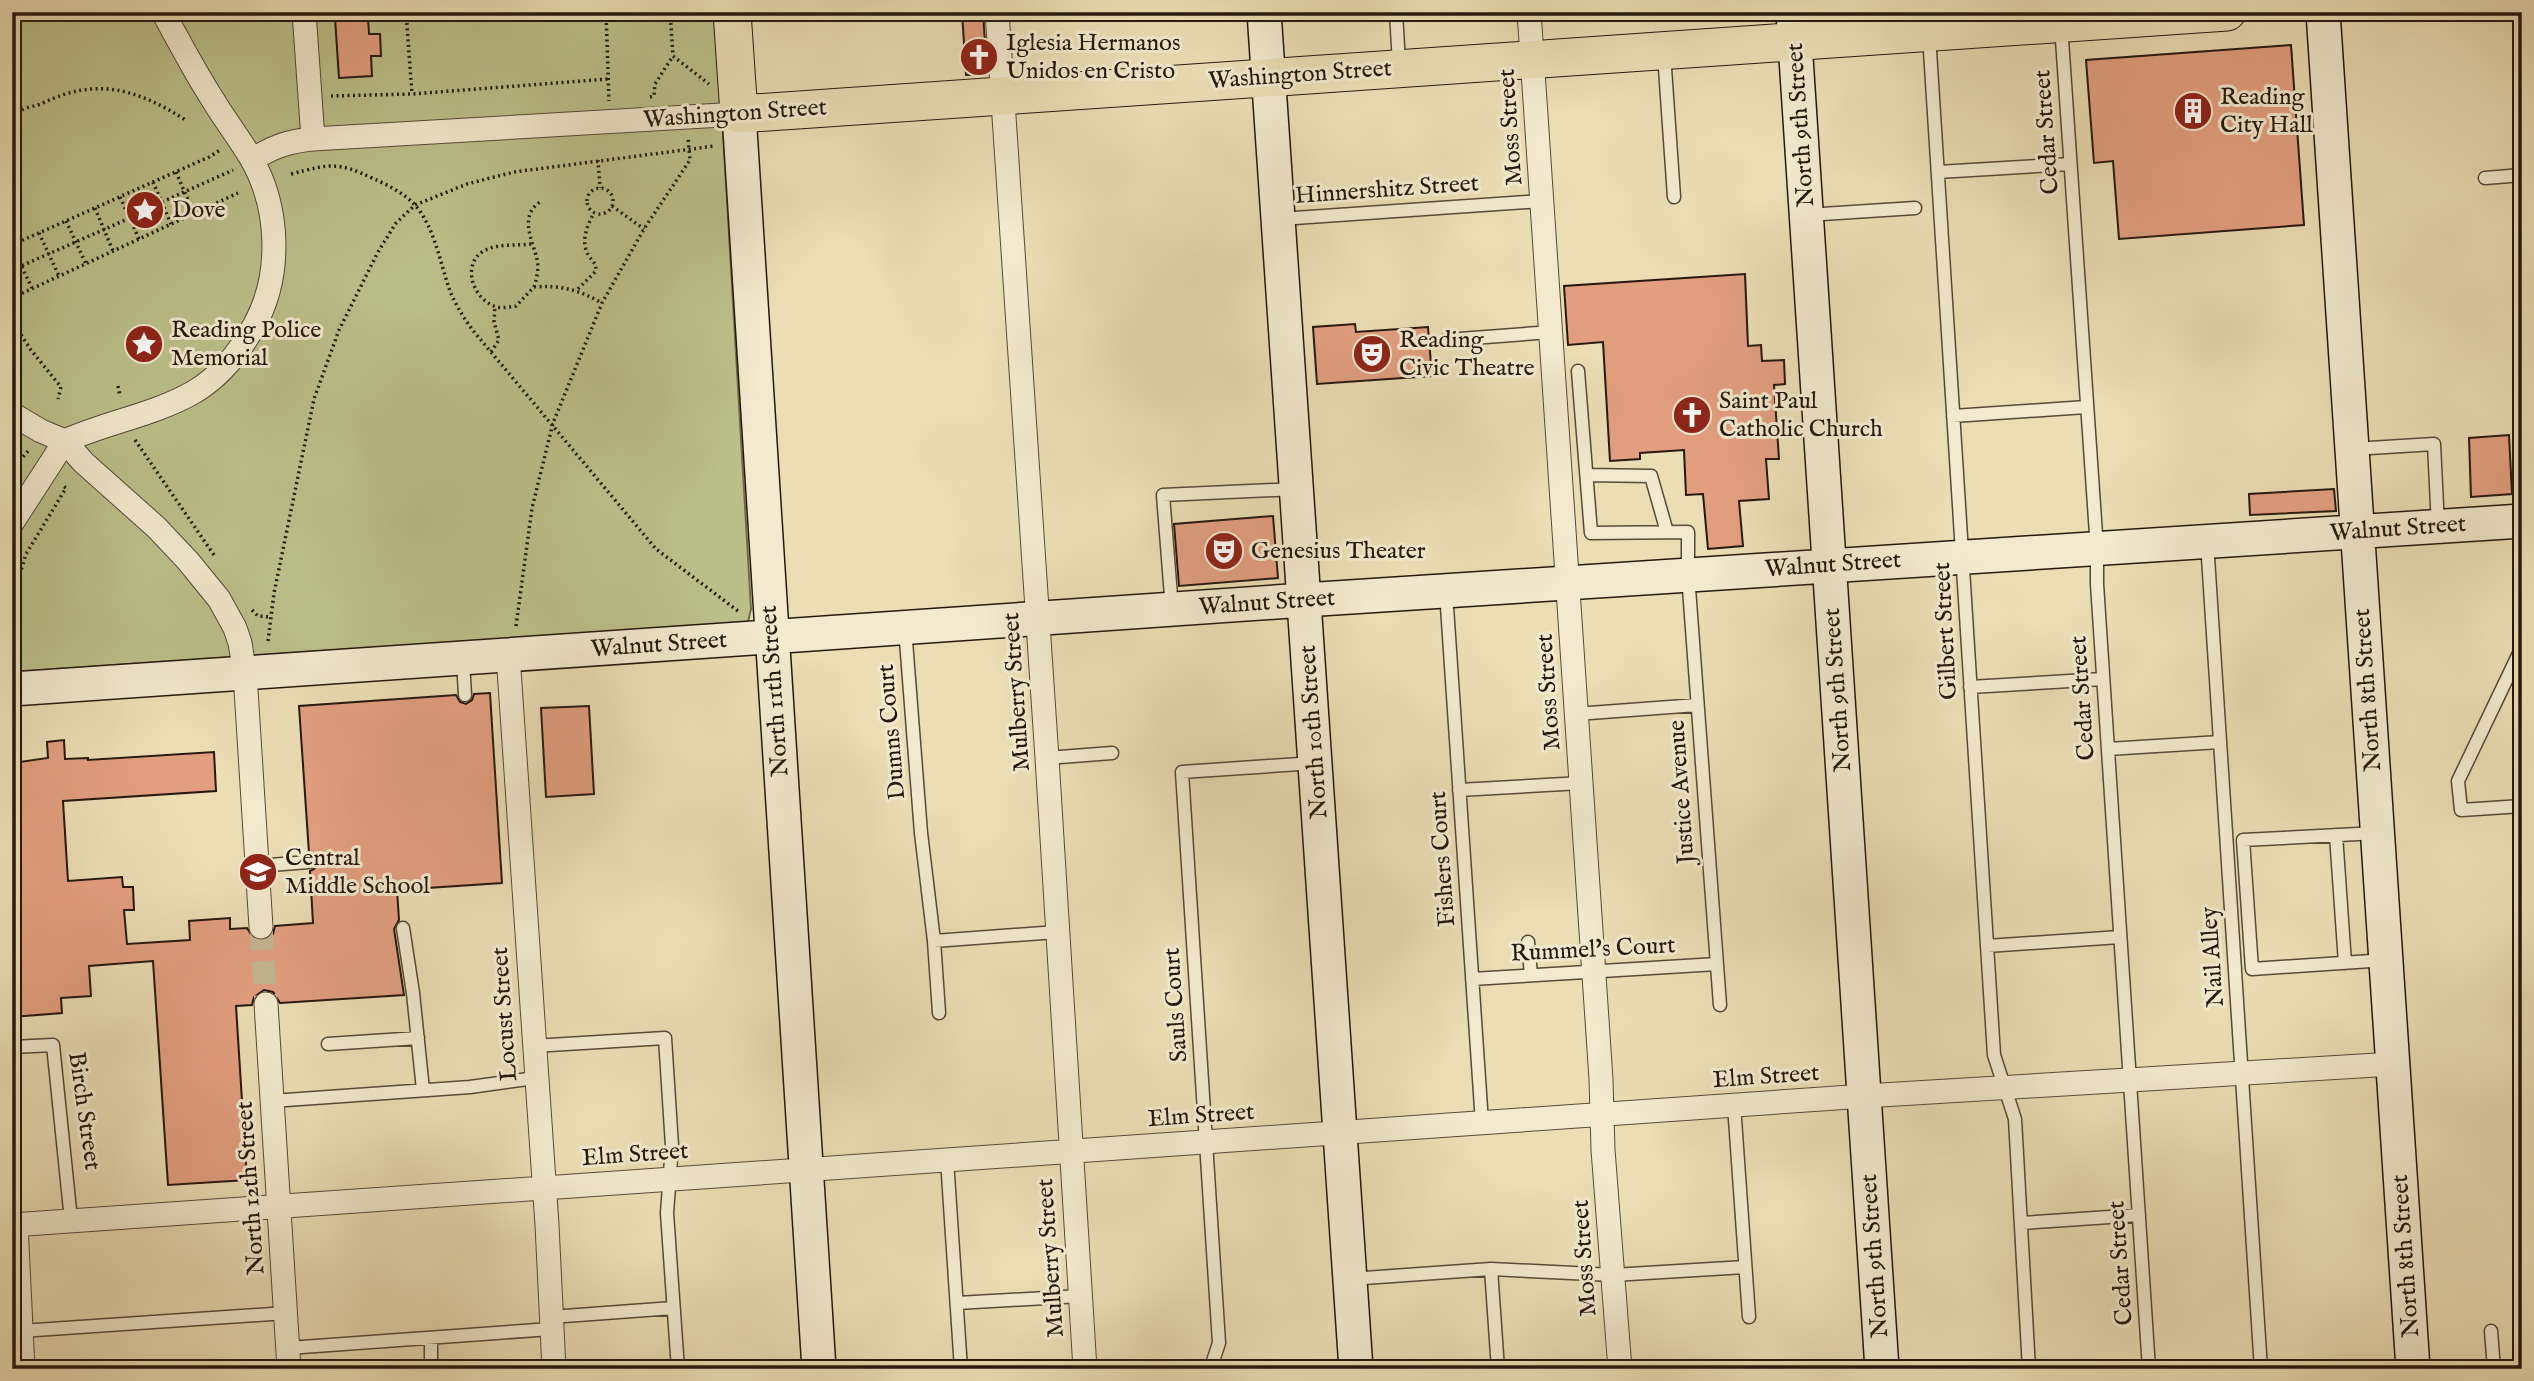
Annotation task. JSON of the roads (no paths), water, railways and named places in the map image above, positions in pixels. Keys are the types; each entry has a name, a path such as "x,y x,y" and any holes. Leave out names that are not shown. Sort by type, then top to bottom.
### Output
{"main road":[{"name":"North 11th Street","path":"732,12 740,129"},
{"name":"Washington Street","path":"740,129 1002,94 1664,51 1794,27 1929,32 2227,12"}],"street":[{"path":"12,523 65,441 90,430 164,408 196,391 219,374 241,350 264,309 273,274 271,214 252,160 213,101 163,12"},
{"path":"304,12 313,139"},
{"name":"Mulberry Street","path":"997,12 1085,1369"},
{"name":"North 10th Street","path":"1264,12 1356,1369"},
{"name":"Moss Street","path":"1529,12 1620,1369"},
{"name":"North 8th Street","path":"2323,12 2413,1369"},
{"name":"North 9th Street","path":"1794,27 1882,1369"},
{"name":"Washington Street","path":"252,160 288,142 313,139 740,129"},
{"name":"North 11th Street","path":"740,129 819,1369"},
{"path":"12,414 65,441 83,462 157,528 219,599 235,628 245,674 261,927"},
{"name":"Walnut Street","path":"12,689 463,659 512,641 771,637 2522,521"},
{"name":"Locust Street","path":"512,641 533,1046 554,1369"},
{"name":"North 12th Street","path":"266,1004 289,1358"},
{"name":"Elm Street","path":"14,1224 1865,1096 2393,1065"},
{"path":"14,1224 23,1369"}],"lane":[{"path":"1396,12 1400,68"},
{"name":"Cedar Street","path":"2061,24 2149,1369"},
{"name":"Gilbert Street","path":"1929,32 1994,1055 2015,1119 2029,1369"},
{"path":"1664,51 1674,197"},
{"path":"1938,172 2070,163"},
{"path":"2485,178 2522,175"},
{"name":"Hinnershitz Street","path":"1278,219 1542,201"},
{"path":"1807,215 1915,208"},
{"path":"1446,340 1551,332"},
{"path":"1578,370 1591,533 1667,532 1651,475 1587,475"},
{"path":"1555,389 1579,390"},
{"path":"1953,416 2086,407"},
{"path":"2352,450 2434,444 2438,526"},
{"path":"1172,610 1163,495 1297,489"},
{"name":"Justice Avenue","path":"1667,532 1688,532 1688,575 1720,1005"},
{"name":"Nail Alley","path":"2207,542 2261,1369"},
{"name":"Fishers Court","path":"1446,591 1482,1123"},
{"name":"Dumns Court","path":"905,628 939,1013"},
{"path":"2522,647 2458,781 2461,810 2522,806"},
{"path":"463,659 465,695"},
{"path":"1969,687 2103,679"},
{"path":"1576,714 1697,705"},
{"path":"2108,749 2220,742"},
{"path":"1047,758 1112,753"},
{"name":"Sauls Court","path":"1213,1369 1219,1343 1182,772 1316,763"},
{"path":"1459,790 1581,783"},
{"path":"2378,833 2243,840 2252,969 2386,960"},
{"path":"2336,835 2345,963"},
{"path":"257,866 309,862"},
{"path":"403,928 410,962 422,1090"},
{"path":"934,942 1058,932"},
{"path":"1987,946 2120,937"},
{"path":"1528,942 1531,975"},
{"name":"Rummel's Court","path":"1472,979 1717,964"},
{"path":"328,1044 418,1038"},
{"path":"533,1046 665,1038 672,1146 667,1213 678,1369"},
{"name":"Birch Street","path":"12,1047 53,1045 71,1220"},
{"path":"272,1101 470,1087 535,1079"},
{"path":"1734,1105 1749,1317"},
{"path":"947,1160 961,1369"},
{"path":"2022,1223 2139,1215"},
{"path":"1350,1279 1491,1269 1613,1275 1745,1267"},
{"path":"1491,1269 1497,1369"},
{"path":"957,1303 1080,1297"},
{"path":"289,1358 673,1308"},
{"path":"20,1331 286,1313"},
{"path":"2491,1331 2494,1369"},
{"path":"431,1338 431,1369"}],"tunnel":[{"path":"261,927 266,1004"}],"place":[{"name":"Iglesia Hermanos Unidos en Cristo","path":"979,57"},
{"name":"Reading City Hall","path":"2193,111"},
{"name":"Dove","path":"145,210"},
{"name":"Reading Police Memorial","path":"144,344"},
{"name":"Reading Civic Theatre","path":"1372,354"},
{"name":"Saint Paul Catholic Church","path":"1692,415"},
{"name":"Genesius Theater","path":"1224,551"},
{"name":"Central Middle School","path":"258,872"}]}
